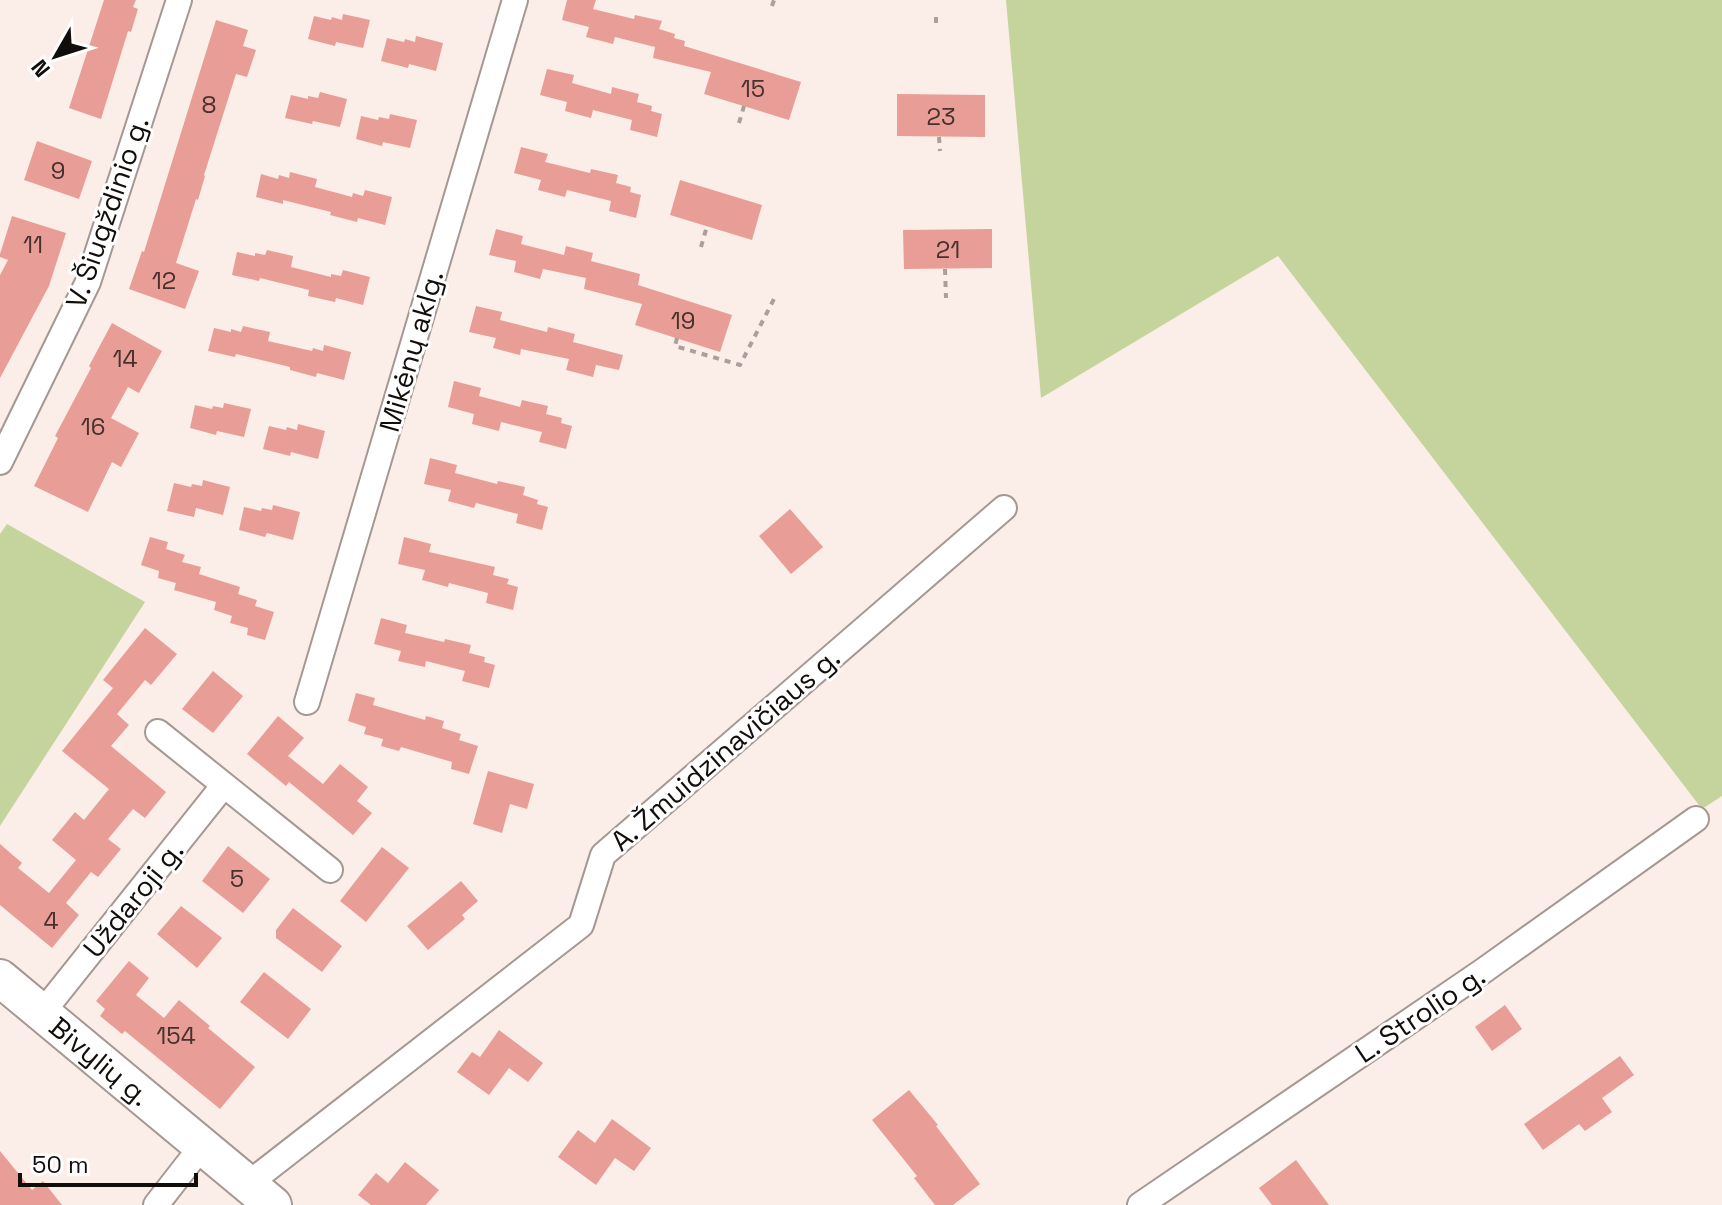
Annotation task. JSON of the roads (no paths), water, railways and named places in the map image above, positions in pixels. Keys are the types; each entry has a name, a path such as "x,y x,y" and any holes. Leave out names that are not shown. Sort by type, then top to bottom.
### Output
{"street":[{"name":"V. Šiugždinio g.","path":"0,462 88,282 179,0"},
{"name":"Mikėnų aklg.","path":"307,702 515,0"},
{"name":"A. Žmuidzinavičiaus g.","path":"261,1194 581,925 603,855 1004,508"},
{"path":"158,732 330,870"},
{"name":"Uždaroji g.","path":"42,1013 224,785"},
{"name":"L. Strolio g.","path":"1140,1205 1483,971 1696,819"},
{"name":"Bivylių g.","path":"0,978 261,1194"},
{"path":"156,1205 202,1146"}]}
